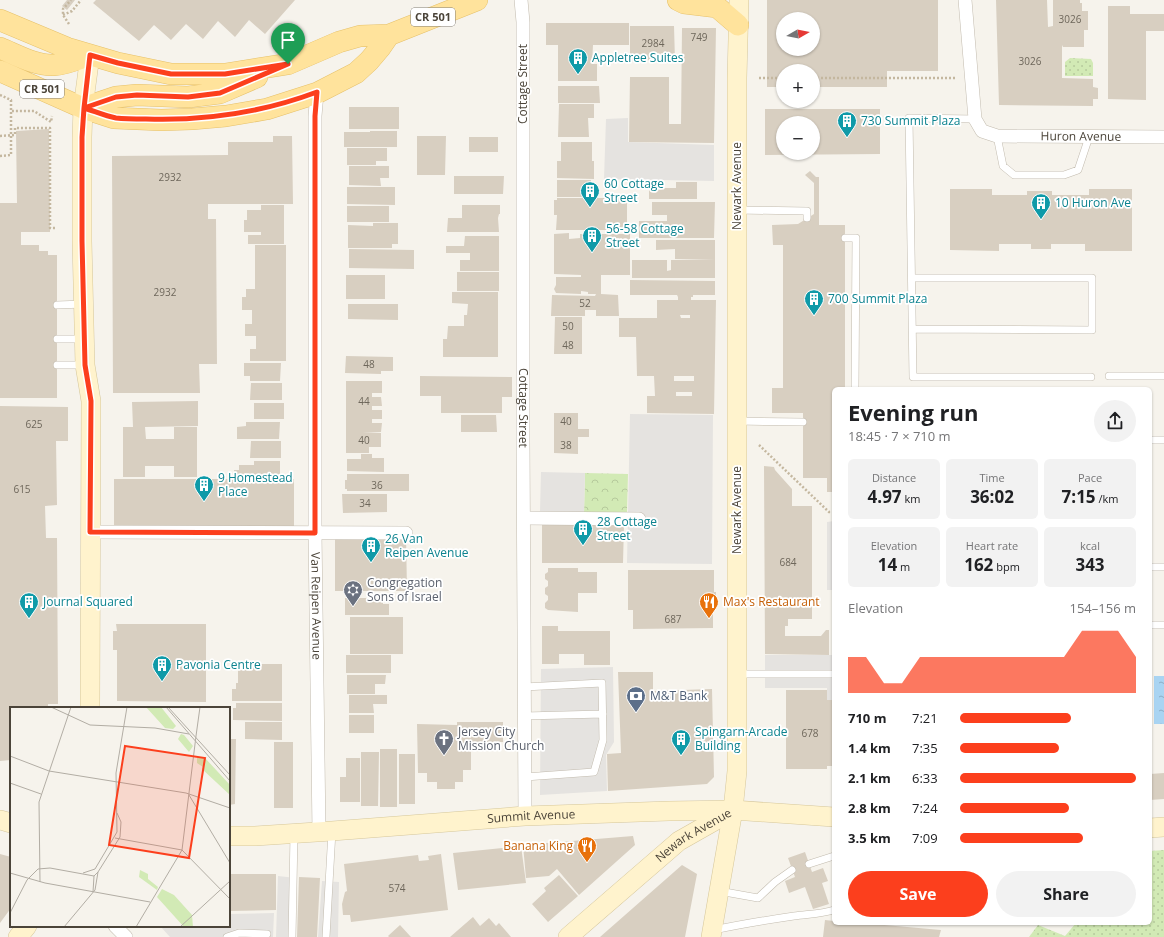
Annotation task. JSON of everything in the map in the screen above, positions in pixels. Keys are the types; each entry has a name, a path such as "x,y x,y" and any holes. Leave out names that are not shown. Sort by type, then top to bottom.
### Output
{"main road":[{"name":"CR 501","path":"0,20 67,48 118,63 171,74 225,74 288,64 339,42 360,36 389,35 478,0"},
{"path":"678,0 717,7 738,25"},
{"name":"Newark Avenue","path":"568,937 679,841 733,810 737,771 737,210 739,0"},
{"name":"CR 501","path":"0,71 84,108 114,118 160,120 226,116 267,109 317,92 356,73 369,61 389,35"},
{"path":"0,48 39,64 53,65 66,63 90,55 82,137 82,241 85,365 91,401 90,707"},
{"path":"84,108 116,97 137,95 188,97 220,93 288,64"},
{"path":"711,934 733,810"},
{"name":"Summit Avenue","path":"230,836 326,831 526,816 669,811 733,810 832,817"},
{"path":"0,820 10,823"},
{"path":"1152,828 1164,827"},
{"path":"18,937 26,927"}],"street":[{"name":"Cottage Street","path":"521,0 523,37 524,716 526,816"},
{"path":"965,0 975,119 982,131 997,136"},
{"name":"Van Reipen Avenue","path":"317,92 315,116 315,533 326,831"},
{"name":"Huron Avenue","path":"997,136 1164,137"},
{"path":"524,518 639,519"},
{"path":"90,532 406,533"},
{"path":"116,927 126,937"}],"lane":[{"path":"975,119 909,118 913,377 1091,377"},
{"path":"997,136 1003,166 1014,175 1064,175 1078,170 1090,137"},
{"path":"737,210 807,211 807,218"},
{"path":"845,238 856,238 855,387"},
{"path":"912,278 1092,278 1092,330 913,329"},
{"path":"57,305 84,304"},
{"path":"57,339 85,339"},
{"path":"57,365 85,365"},
{"path":"1109,376 1164,376"},
{"path":"737,421 802,422"},
{"path":"1152,440 1164,440"},
{"path":"1152,567 1164,567"},
{"path":"1152,625 1164,625"},
{"path":"737,674 832,674"},
{"path":"524,686 602,683 603,714 603,740 594,772 525,777"},
{"path":"524,716 603,714"},
{"path":"326,831 326,937"},
{"path":"292,937 294,833"},
{"path":"809,864 832,857"},
{"path":"719,891 758,898 774,882 792,870"},
{"path":"711,934 754,922 803,914 824,913 832,911"},
{"path":"227,937 239,933 267,934"}],"path":[{"path":"69,24 63,15 63,9 70,0"},
{"path":"63,15 72,11 81,0"},
{"path":"759,78 776,78"},
{"path":"820,78 955,78"},
{"path":"0,95 11,100 11,155 0,156"},
{"path":"11,111 34,112 50,122 52,116"},
{"path":"0,136 15,135 15,128 50,128 50,228 56,228"},
{"path":"759,445 829,512 832,512"}],"green space":[{"path":"1070,58 1091,59 1093,63 1093,76 1065,76 1065,62"},
{"path":"585,473 628,474 627,513 584,513"},
{"path":"1164,850 1164,937 1029,937 1038,925 1065,936 1074,925 1152,925 1152,851"}],"shaded area":[{"path":"628,118 628,142 714,145 714,181 604,179 606,119"},
{"path":"630,414 713,415 712,564 627,563"},
{"path":"541,472 585,473 584,513 540,512"},
{"path":"832,521 832,590 827,590 827,522"},
{"path":"765,655 832,655 832,700 827,700 827,688 765,688"},
{"path":"613,667 614,742 606,755 607,791 540,795 541,669"},
{"path":"278,876 296,878 295,937 276,937"},
{"path":"322,881 339,882 338,937 318,937"},
{"path":"274,913 273,937 170,937 161,927 230,927 230,914"}],"water":[{"path":"1154,676 1164,676 1164,724 1154,724"}],"building":[{"path":"67,0 75,0 67,10 62,6"},
{"path":"96,0 295,0 265,34 249,20 235,37 218,21 203,39 186,24 171,40 154,25 139,41 93,3"},
{"path":"767,0 938,0 938,71 887,71 887,87 820,87 820,64 776,64 776,87 767,87"},
{"path":"996,0 1047,0 1048,27 1053,26 1053,0 1080,0 1080,3 1082,3 1082,11 1088,11 1088,30 1084,30 1084,47 1063,47 1062,45 1062,78 1093,79 1093,87 1098,88 1098,99 1093,99 1093,106 999,105"},
{"path":"1108,6 1130,6 1130,14 1164,14 1164,31 1146,31 1146,100 1108,99"},
{"path":"546,23 629,23 629,45 593,45 592,64 597,64 597,81 558,81 558,45 546,45"},
{"path":"630,26 674,26 675,61 630,60"},
{"path":"682,28 716,28 714,143 629,142 630,77 669,77 669,124 681,124"},
{"path":"558,86 599,86 600,103 558,103"},
{"path":"559,104 594,104 594,118 588,118 589,137 558,137"},
{"path":"349,107 399,107 399,129 349,129"},
{"name":"730 Summit Plaza","path":"765,109 880,109 880,154 820,155 820,116 776,116 776,155 765,155"},
{"path":"49,129 50,232 21,232 21,245 39,245 39,251 48,251 48,255 57,255 57,398 0,398 0,203 17,203 16,131"},
{"path":"397,131 397,147 344,147 344,132"},
{"path":"273,136 292,136 293,204 208,204 208,219 216,219 217,364 199,364 200,393 113,393 112,156 228,155 228,142 273,142"},
{"path":"417,136 446,136 445,175 417,175"},
{"path":"469,137 498,137 498,152 469,152"},
{"path":"561,142 592,142 594,179 557,178 557,161 561,161"},
{"path":"347,148 387,148 387,161 376,161 376,165 347,165"},
{"path":"349,166 389,166 389,178 380,178 381,186 349,185"},
{"name":"700 Summit Plaza","path":"810,171 816,177 819,177 819,225 845,225 845,387 832,387 832,492 827,492 827,478 803,478 803,413 772,413 772,388 783,388 783,245 773,245 772,225 798,224 814,214 814,183 805,175"},
{"path":"454,176 504,176 503,194 454,194"},
{"path":"557,180 591,180 591,197 557,197"},
{"path":"676,182 697,182 697,199 649,199 649,188 676,188"},
{"path":"347,187 395,187 395,205 347,204"},
{"name":"10 Huron Ave","path":"950,189 992,189 992,195 1027,195 1027,191 1052,191 1052,195 1089,195 1089,189 1132,189 1132,251 1085,251 1085,244 1051,244 1051,249 1031,249 1031,244 999,244 999,251 950,250"},
{"name":"60 Cottage Street","path":"557,198 627,198 627,230 556,230 557,215 554,215 554,200 557,200"},
{"path":"652,202 715,202 714,238 639,238 639,221 667,221 667,215 652,215"},
{"path":"261,205 284,205 284,244 248,244 248,235 261,235 261,232 244,232 244,220 247,220 247,210 261,210"},
{"path":"462,205 500,205 500,214 498,218 499,232 447,232 448,218 462,218"},
{"path":"347,206 389,206 389,222 347,222"},
{"path":"373,223 398,223 398,244 392,244 392,248 348,248 348,225 373,226"},
{"path":"569,233 569,239 580,238 580,234 630,234 630,275 601,275 601,294 618,295 619,316 596,316 596,310 585,310 585,316 551,316 552,295 595,296 596,294 588,294 588,292 581,291 581,294 556,293 554,289 556,285 556,277 581,277 581,275 554,274 554,234"},
{"path":"465,236 499,236 499,271 460,271 460,260 470,260 470,253 446,253 446,246 464,246"},
{"path":"656,240 715,240 715,260 675,259 675,249 656,250"},
{"path":"255,245 286,245 286,361 250,361 250,349 256,349 256,336 245,336 245,324 252,324 252,310 242,310 242,297 246,297 246,289 255,289"},
{"path":"349,249 414,250 414,269 349,268"},
{"path":"632,260 667,260 667,271 671,270 671,260 715,260 715,278 632,278"},
{"path":"457,272 499,272 499,291 457,291"},
{"path":"346,275 385,275 385,299 346,299"},
{"path":"630,280 715,281 715,295 693,295 693,297 691,297 691,300 716,300 714,414 647,413 647,396 655,396 654,376 637,376 636,337 619,337 619,318 657,318 657,300 678,300 678,297 677,295 630,295","holes":["680,315 690,315 690,318 681,318","674,376 694,376 694,381 674,381","676,392 692,392 692,396 676,396"]},
{"path":"452,292 498,292 498,357 443,357 443,339 447,339 448,326 464,326 464,315 467,315 468,304 452,303"},
{"path":"348,304 398,304 398,320 348,319"},
{"path":"555,317 582,317 582,354 554,354"},
{"path":"346,356 393,357 393,371 381,371 381,374 345,373"},
{"path":"244,363 281,363 280,381 250,381 250,376 244,376"},
{"path":"420,376 512,377 512,397 502,397 502,413 441,413 441,396 420,396"},
{"path":"346,381 382,381 382,393 372,393 372,397 381,397 382,406 372,406 372,410 382,410 382,419 372,419 372,423 382,423 381,432 363,433 381,433 381,447 369,447 369,453 346,453"},
{"path":"251,383 282,383 282,400 250,400"},
{"path":"198,401 198,426 145,427 146,439 174,439 174,427 197,427 197,477 174,477 174,466 145,466 145,477 123,477 123,427 133,427 132,402"},
{"path":"254,403 284,403 284,419 254,419"},
{"name":"Journal Squared","path":"0,406 68,407 68,441 56,441 57,505 45,506 46,538 57,538 58,704 48,704 48,707 10,707 10,760 0,761"},
{"path":"554,413 578,413 578,429 589,429 589,437 578,437 578,454 554,453"},
{"path":"461,415 496,415 497,432 461,432"},
{"path":"246,422 280,422 279,439 237,439 237,427 246,426"},
{"path":"251,441 281,441 281,458 250,458"},
{"path":"361,454 372,454 372,458 384,458 384,472 347,471 347,459 361,459"},
{"path":"254,461 280,461 280,478 234,478 234,470 239,470 239,465 254,465"},
{"path":"764,466 774,467 792,489 792,506 812,506 812,619 788,619 788,626 785,626 785,636 821,636 826,630 829,630 829,655 765,654"},
{"path":"347,474 409,474 409,491 347,491 347,489 345,489 345,480 347,480"},
{"name":"9 Homestead Place","path":"114,479 294,479 294,526 114,526"},
{"path":"342,494 387,494 387,512 343,513"},
{"name":"28 Cottage Street","path":"542,525 624,525 623,563 542,563"},
{"name":"26 Van Reipen Avenue","path":"335,535 406,535 407,591 335,591"},
{"path":"548,568 578,568 578,572 597,572 597,593 578,593 578,612 548,610 545,608 545,603 548,600 548,596 545,594 545,588 548,586 548,581 545,579 545,574 548,572"},
{"path":"628,570 714,570 716,609 713,609 713,628 633,629 633,610 628,610"},
{"path":"345,598 383,598 383,604 389,604 389,615 345,615"},
{"path":"350,617 403,617 403,654 350,654"},
{"name":"Pavonia Centre","path":"116,624 206,624 206,702 117,701 117,650 113,650 113,631 117,631"},
{"path":"542,626 558,626 558,631 610,631 610,665 584,665 584,654 559,654 559,664 542,664"},
{"path":"346,655 391,655 391,673 346,673"},
{"path":"253,664 282,664 282,701 232,701 232,689 236,689 236,683 238,683 238,670 253,670"},
{"path":"618,672 653,672 653,691 712,689 714,777 707,784 608,791 607,754 621,753"},
{"path":"347,675 386,675 385,684 375,684 375,694 347,694"},
{"path":"786,690 827,690 827,700 832,700 832,766 827,766 827,769 786,769"},
{"path":"349,695 387,695 387,704 373,704 374,713 349,713"},
{"path":"236,703 282,703 282,721 233,720 233,708 236,708"},
{"path":"122,706 193,706 193,707"},
{"path":"349,715 374,715 374,733 349,733"},
{"path":"245,722 282,722 282,740 245,739"},
{"name":"Jersey City Mission Church","path":"457,722 503,722 503,742 471,742 471,770 463,770 463,782 455,782 455,789 437,789 437,782 427,782 427,773 418,773 417,724 457,725"},
{"path":"230,739 236,739 235,804 230,805"},
{"path":"274,742 293,742 293,808 274,808"},
{"path":"380,749 397,749 397,807 380,807"},
{"path":"361,752 379,752 378,806 361,806"},
{"path":"399,754 415,754 415,804 399,804"},
{"path":"346,758 360,758 360,802 340,802 340,777 346,777"},
{"path":"1164,773 1164,799 1152,800 1152,774"},
{"path":"633,836 635,845 579,895 557,869 549,876 526,878 523,845"},
{"path":"521,846 526,883 458,890 453,853"},
{"path":"805,852 812,872 823,868 828,881 822,883 829,904 813,909 805,887 789,893 785,881 795,877 788,858"},
{"path":"0,854 10,857 10,909 0,923"},
{"path":"441,854 448,910 351,922 350,915 343,915 342,904 345,892 347,891 344,864 418,855 419,861 429,860 428,856"},
{"path":"682,865 697,874 685,937 600,937"},
{"path":"230,874 276,874 276,910 230,911"},
{"path":"559,875 578,896 548,922 532,904 546,891 544,888"},
{"path":"299,877 320,878 317,937 297,937"},
{"path":"473,917 480,926 489,918 496,926 499,923 511,937 450,937"},
{"path":"825,920 832,921 832,925 885,925 941,930 939,937 823,937"},
{"path":"400,925 411,937 388,936"}],"place":[{"name":"Appletree Suites","path":"578,75"},
{"name":"730 Summit Plaza","path":"847,138"},
{"name":"60 Cottage Street","path":"590,208"},
{"name":"10 Huron Ave","path":"1041,220"},
{"name":"56-58 Cottage Street","path":"592,253"},
{"name":"700 Summit Plaza","path":"814,316"},
{"name":"9 Homestead Place","path":"204,502"},
{"name":"28 Cottage Street","path":"583,546"},
{"name":"26 Van Reipen Avenue","path":"371,563"},
{"name":"Congregation Sons of Israel","path":"353,607"},
{"name":"Journal Squared","path":"29,619"},
{"name":"Max's Restaurant","path":"709,619"},
{"name":"Pavonia Centre","path":"162,682"},
{"name":"M&T Bank","path":"636,713"},
{"name":"Jersey City Mission Church","path":"444,756"},
{"name":"Spingarn-Arcade Building","path":"681,756"},
{"name":"Banana King","path":"587,863"}],"route":[{"path":"288,64 220,93 188,97 137,95 116,97 84,108 82,137 82,241 85,365 91,401 90,532 315,533 315,116 317,92 267,109 226,116 192,119 160,120 114,118 84,108 90,55 118,63 171,74 225,74 288,64"}]}
